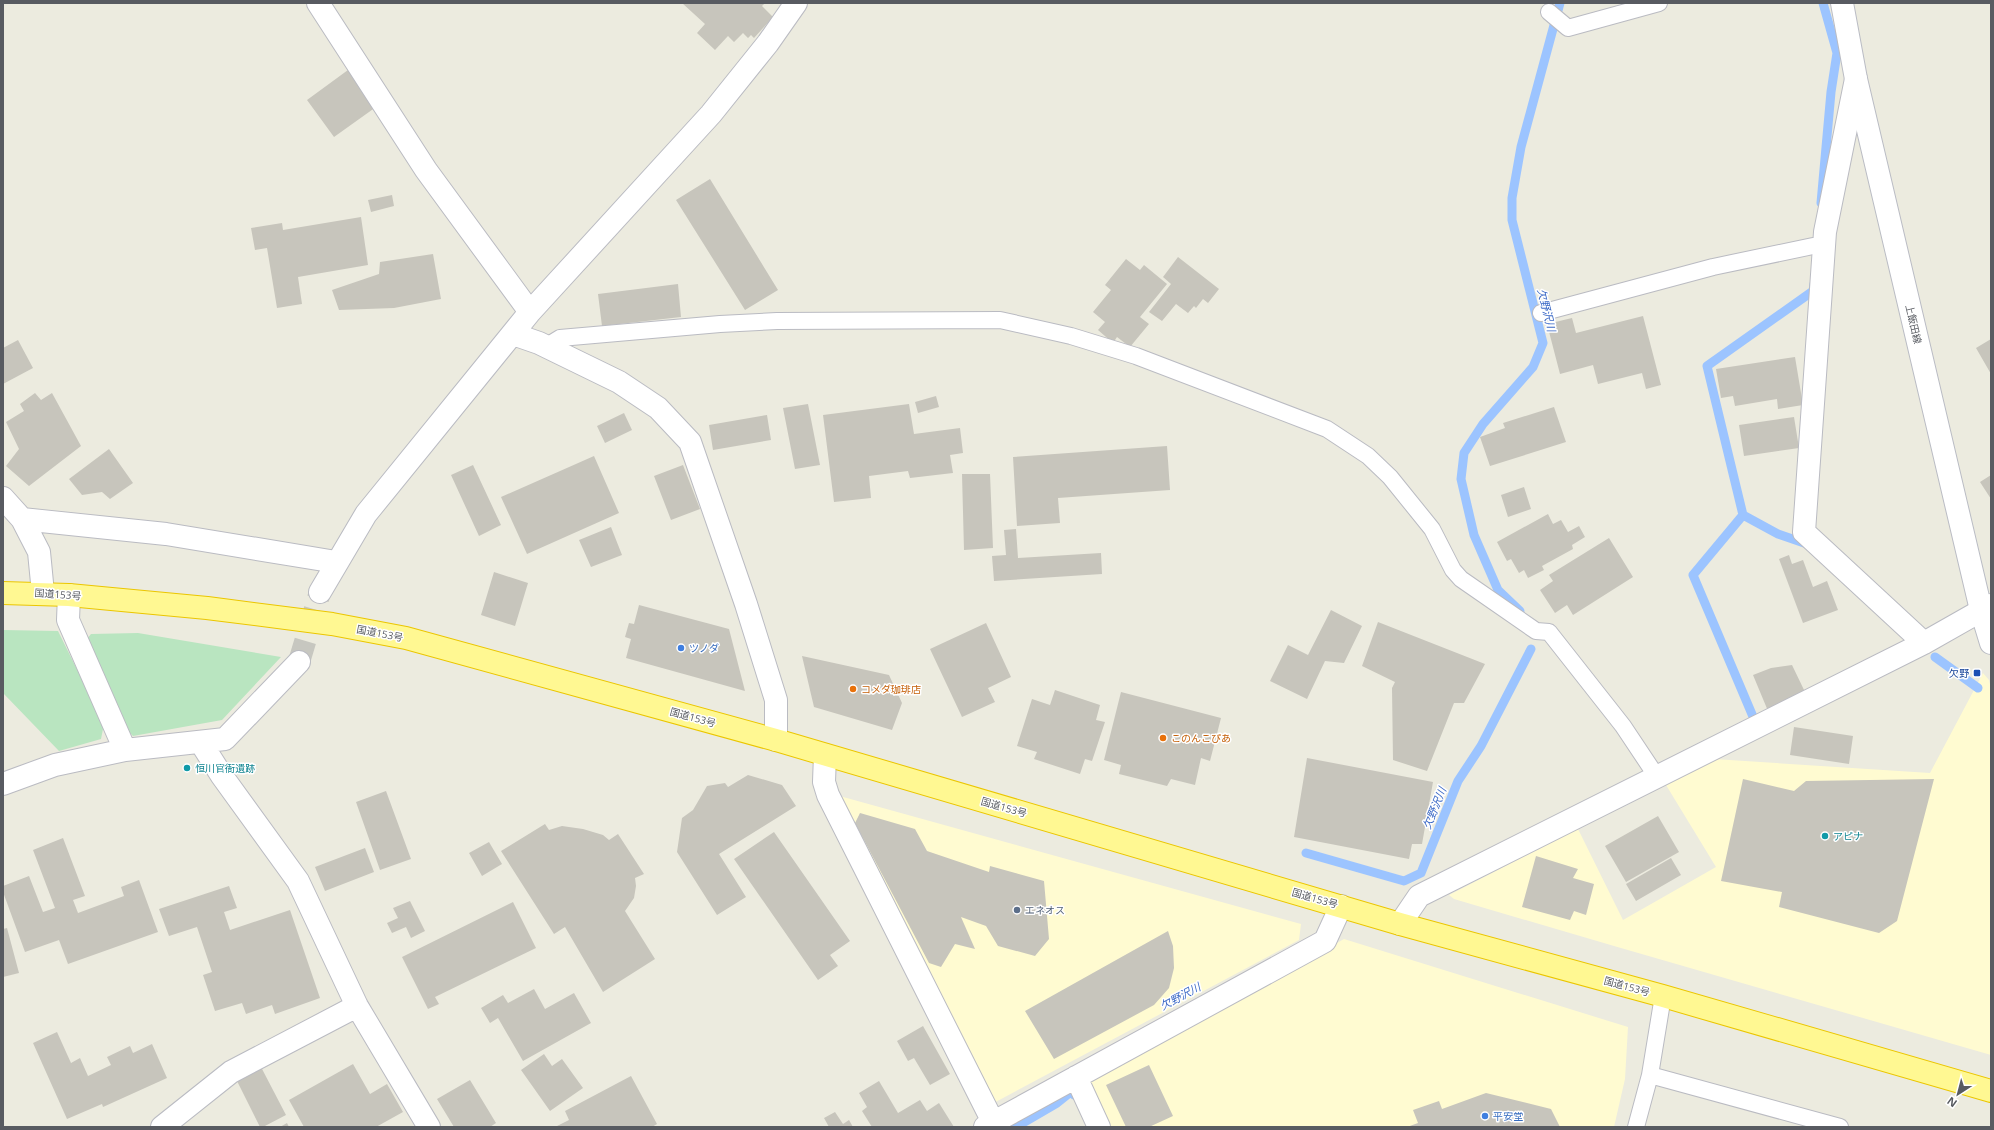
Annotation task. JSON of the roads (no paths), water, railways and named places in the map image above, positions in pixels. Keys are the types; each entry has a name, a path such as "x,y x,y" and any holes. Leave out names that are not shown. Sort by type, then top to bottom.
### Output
{"highway":[{"name":"国道153号","path":"3,592 69,594 207,608 332,624 406,638 776,740 1400,924 1663,996 1991,1092"}],"street":[{"path":"318,3 426,170 530,312"},
{"path":"320,592 336,562 366,514 530,312 711,114 768,43 796,3"},
{"name":"上飯田線","path":"1843,4 1856,79 1986,607 1991,643"},
{"path":"1856,79 1825,232 1820,246 1804,532 1924,643"},
{"path":"513,334 547,346 619,382 658,408 690,442 746,604 776,700 776,740"},
{"path":"3,498 22,519 39,552 43,593"},
{"path":"22,519 166,534 336,562"},
{"path":"69,594 68,620 125,750"},
{"path":"1400,924 1419,896 1924,643 1986,607"},
{"path":"3,784 55,765 125,750 202,743 225,739 299,662"},
{"path":"202,743 222,776 298,881 357,1006 428,1127"},
{"path":"825,755 824,782 828,795 989,1124 1076,1078 1324,941 1341,906"},
{"path":"162,1127 232,1072 357,1006"},
{"path":"1076,1078 1099,1127"}],"lane":[{"path":"1549,12 1568,28 1659,3"},
{"path":"1541,313 1713,267 1820,246"},
{"path":"547,346 560,338 720,324 784,321 1000,320 1071,336 1136,356 1290,414 1327,429 1368,456 1390,477 1432,529 1453,570 1460,579 1536,631 1549,632 1623,726 1658,777"},
{"path":"1636,1127 1650,1075 1663,996"},
{"path":"1650,1075 1840,1127"}],"waterway":[{"name":"欠野沢川","path":"1520,611 1498,590 1474,535 1461,479 1464,453 1483,424 1533,367 1543,343 1512,220 1512,198 1521,147 1560,3"},
{"path":"1821,203 1831,92 1837,53 1823,3"},
{"path":"1754,719 1693,575 1743,515 1707,366 1813,291 1814,284"},
{"path":"1743,515 1778,534 1807,544"},
{"name":"欠野沢川","path":"1306,853 1404,881 1421,873 1458,781 1481,746 1531,649"},
{"path":"1935,657 1978,688"},
{"path":"1016,1127 1057,1103 1072,1091 1074,1095"}],"tunnel":[{"path":"299,662 320,592"}],"place":[{"name":"ツノダ","path":"681,648"},
{"name":"欠野","path":"1977,673"},
{"name":"コメダ珈琲店","path":"853,689"},
{"name":"このんこぴあ","path":"1163,738"},
{"name":"恒川官衙遺跡","path":"187,768"},
{"name":"アピナ","path":"1825,836"},
{"name":"エネオス","path":"1017,910"},
{"name":"平安堂","path":"1485,1116"}]}
